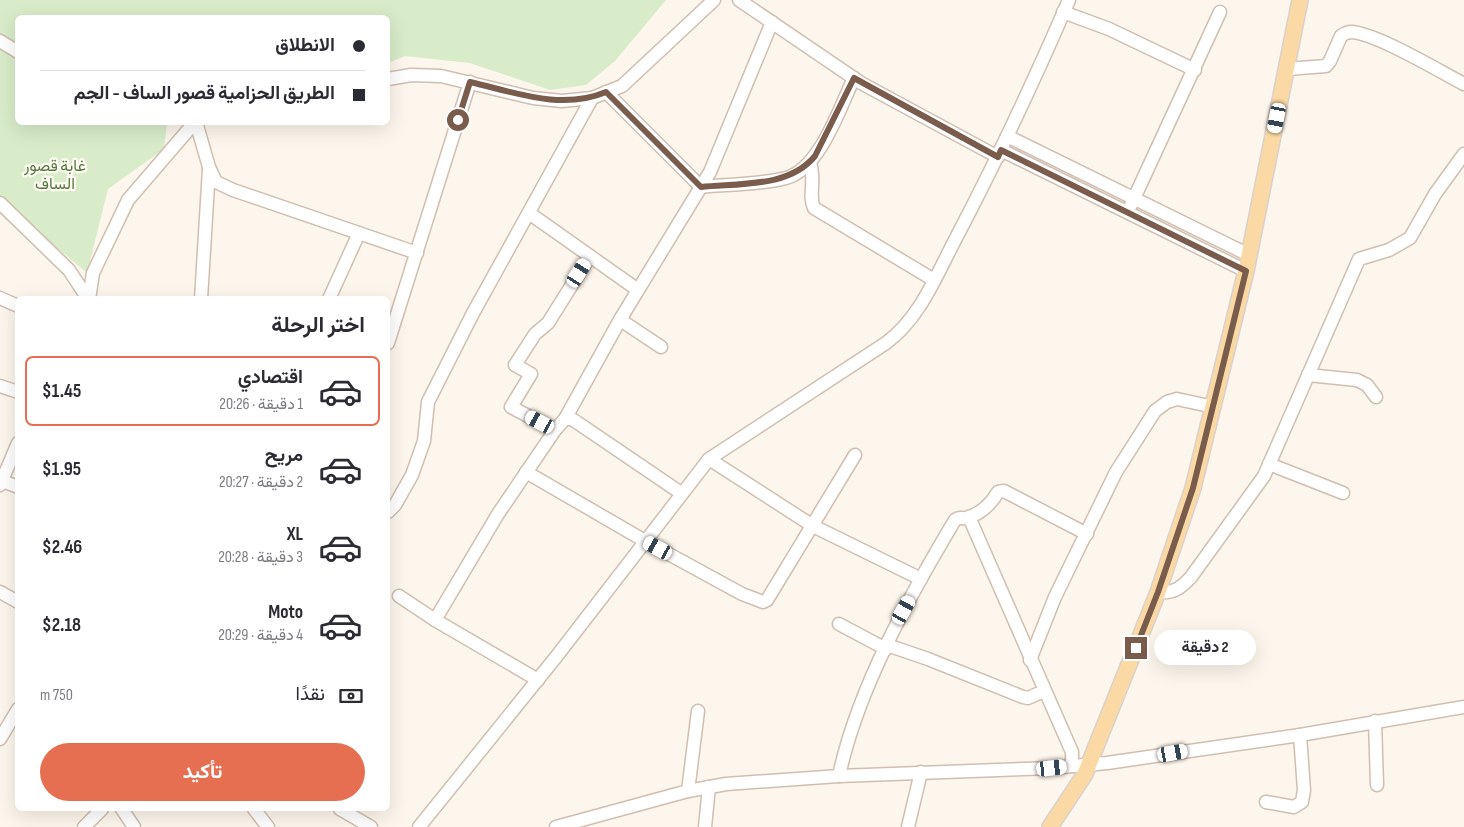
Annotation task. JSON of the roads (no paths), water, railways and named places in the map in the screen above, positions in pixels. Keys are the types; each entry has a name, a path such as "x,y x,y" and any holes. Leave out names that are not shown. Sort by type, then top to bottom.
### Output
{"main road":[{"path":"1050,827 1075,792 1090,763 1158,592 1193,488 1246,271 1300,0"}],"street":[{"path":"390,79 412,76 441,76 533,98 562,101 592,98 622,86 714,0"},
{"path":"739,0 854,78 999,153 1127,212 1246,271"},
{"path":"419,827 538,680 709,459 895,336 911,319 934,280 999,153 1066,6 1195,70"},
{"path":"1127,212 1195,70 1220,12"},
{"path":"434,620 526,472 565,418 621,318 710,172 772,22"},
{"path":"1287,69 1326,66 1341,36 1349,32 1363,34 1394,48 1464,84"},
{"path":"0,41 15,50"},
{"path":"701,187 788,177 810,163 854,78"},
{"path":"390,337 470,82"},
{"path":"606,92 701,187"},
{"path":"390,510 395,505 412,475 424,441 428,402 472,315 592,98"},
{"path":"88,296 92,273 128,200 193,125"},
{"path":"197,125 209,167 216,182 232,190 417,253"},
{"path":"1007,136 1249,255"},
{"path":"1158,592 1172,592 1180,588 1190,577 1245,503 1269,464 1358,259 1389,250 1410,238 1434,194 1464,154"},
{"path":"810,163 814,174 811,199 814,208 934,280"},
{"path":"201,296 209,167"},
{"path":"0,203 69,270 86,296"},
{"path":"529,213 638,290"},
{"path":"331,296 358,233"},
{"path":"555,430 511,407 531,374 515,364 535,334 548,323 590,256"},
{"path":"0,298 15,305"},
{"path":"621,318 625,323 661,347"},
{"path":"1308,375 1357,380 1367,385 1376,397"},
{"path":"0,386 15,391"},
{"path":"1030,660 1055,598 1116,472 1161,405 1177,399 1214,407"},
{"path":"565,418 572,419 681,493"},
{"path":"15,450 1,482 15,486"},
{"path":"526,472 645,541 742,594 763,602 768,600 854,455"},
{"path":"709,459 813,526 921,579"},
{"path":"1269,464 1343,492"},
{"path":"839,776 844,752 886,647 921,579 958,517 969,517 985,508 998,492 1004,491 1087,534"},
{"path":"969,517 1030,660 1072,752 1072,766"},
{"path":"0,592 15,600"},
{"path":"399,596 434,620 538,680"},
{"path":"839,624 886,647 1023,697 1028,698 1044,691"},
{"path":"556,827 709,787 839,776 1072,766 1122,761 1300,735 1464,706"},
{"path":"688,791 698,710"},
{"path":"0,739 15,714"},
{"path":"1375,721 1377,785"},
{"path":"1266,802 1294,807 1302,802 1304,790 1300,735"},
{"path":"908,827 921,772"},
{"path":"705,827 709,787"},
{"path":"84,827 100,811"},
{"path":"123,811 134,827"},
{"path":"256,811 268,827"},
{"path":"343,811 371,827"}],"park label":[{"name":"غابة قصور الساف","path":"55,175"}]}
